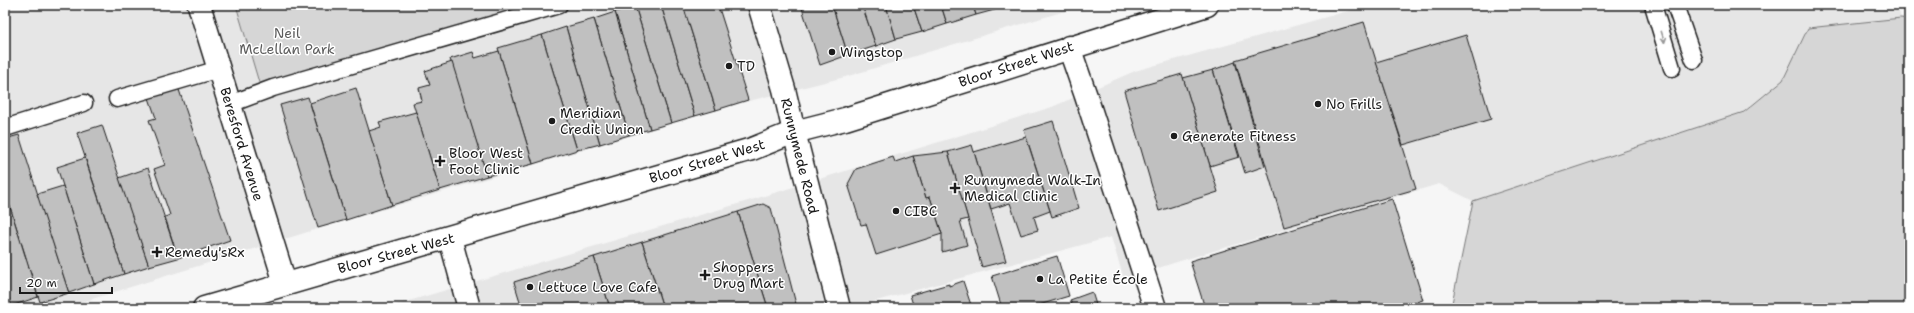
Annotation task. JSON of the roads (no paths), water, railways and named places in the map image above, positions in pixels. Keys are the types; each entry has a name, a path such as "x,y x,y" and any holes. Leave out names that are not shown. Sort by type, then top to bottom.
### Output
{"main road":[{"name":"Beresford Avenue","path":"199,5 285,283"},
{"name":"Runnymede Road","path":"760,5 784,89 839,308"},
{"name":"Bloor Street West","path":"204,308 285,283 450,238 752,149 794,132 845,119 1207,5"},
{"path":"1069,48 1086,96 1154,308"},
{"path":"450,238 469,308"}],"lane":[{"path":"230,104 273,88 559,5"},
{"path":"1653,5 1672,68"},
{"path":"1675,5 1694,60"},
{"path":"117,99 219,69"},
{"path":"5,128 84,103"}],"place":[{"name":"Wingstop","path":"832,52"},
{"name":"TD","path":"729,66"},
{"name":"No Frills","path":"1318,104"},
{"name":"Meridian Credit Union","path":"552,121"},
{"name":"Generate Fitness","path":"1174,136"},
{"name":"Bloor West Foot Clinic","path":"440,161"},
{"name":"Runnymede Walk-In Medical Clinic","path":"955,188"},
{"name":"CIBC","path":"896,211"},
{"name":"Remedy'sRx","path":"157,252"},
{"name":"Shoppers Drug Mart","path":"705,275"},
{"name":"La Petite École","path":"1040,279"},
{"name":"Lettuce Love Cafe","path":"530,287"}],"park label":[{"name":"Neil McLellan Park","path":"287,42"}]}
